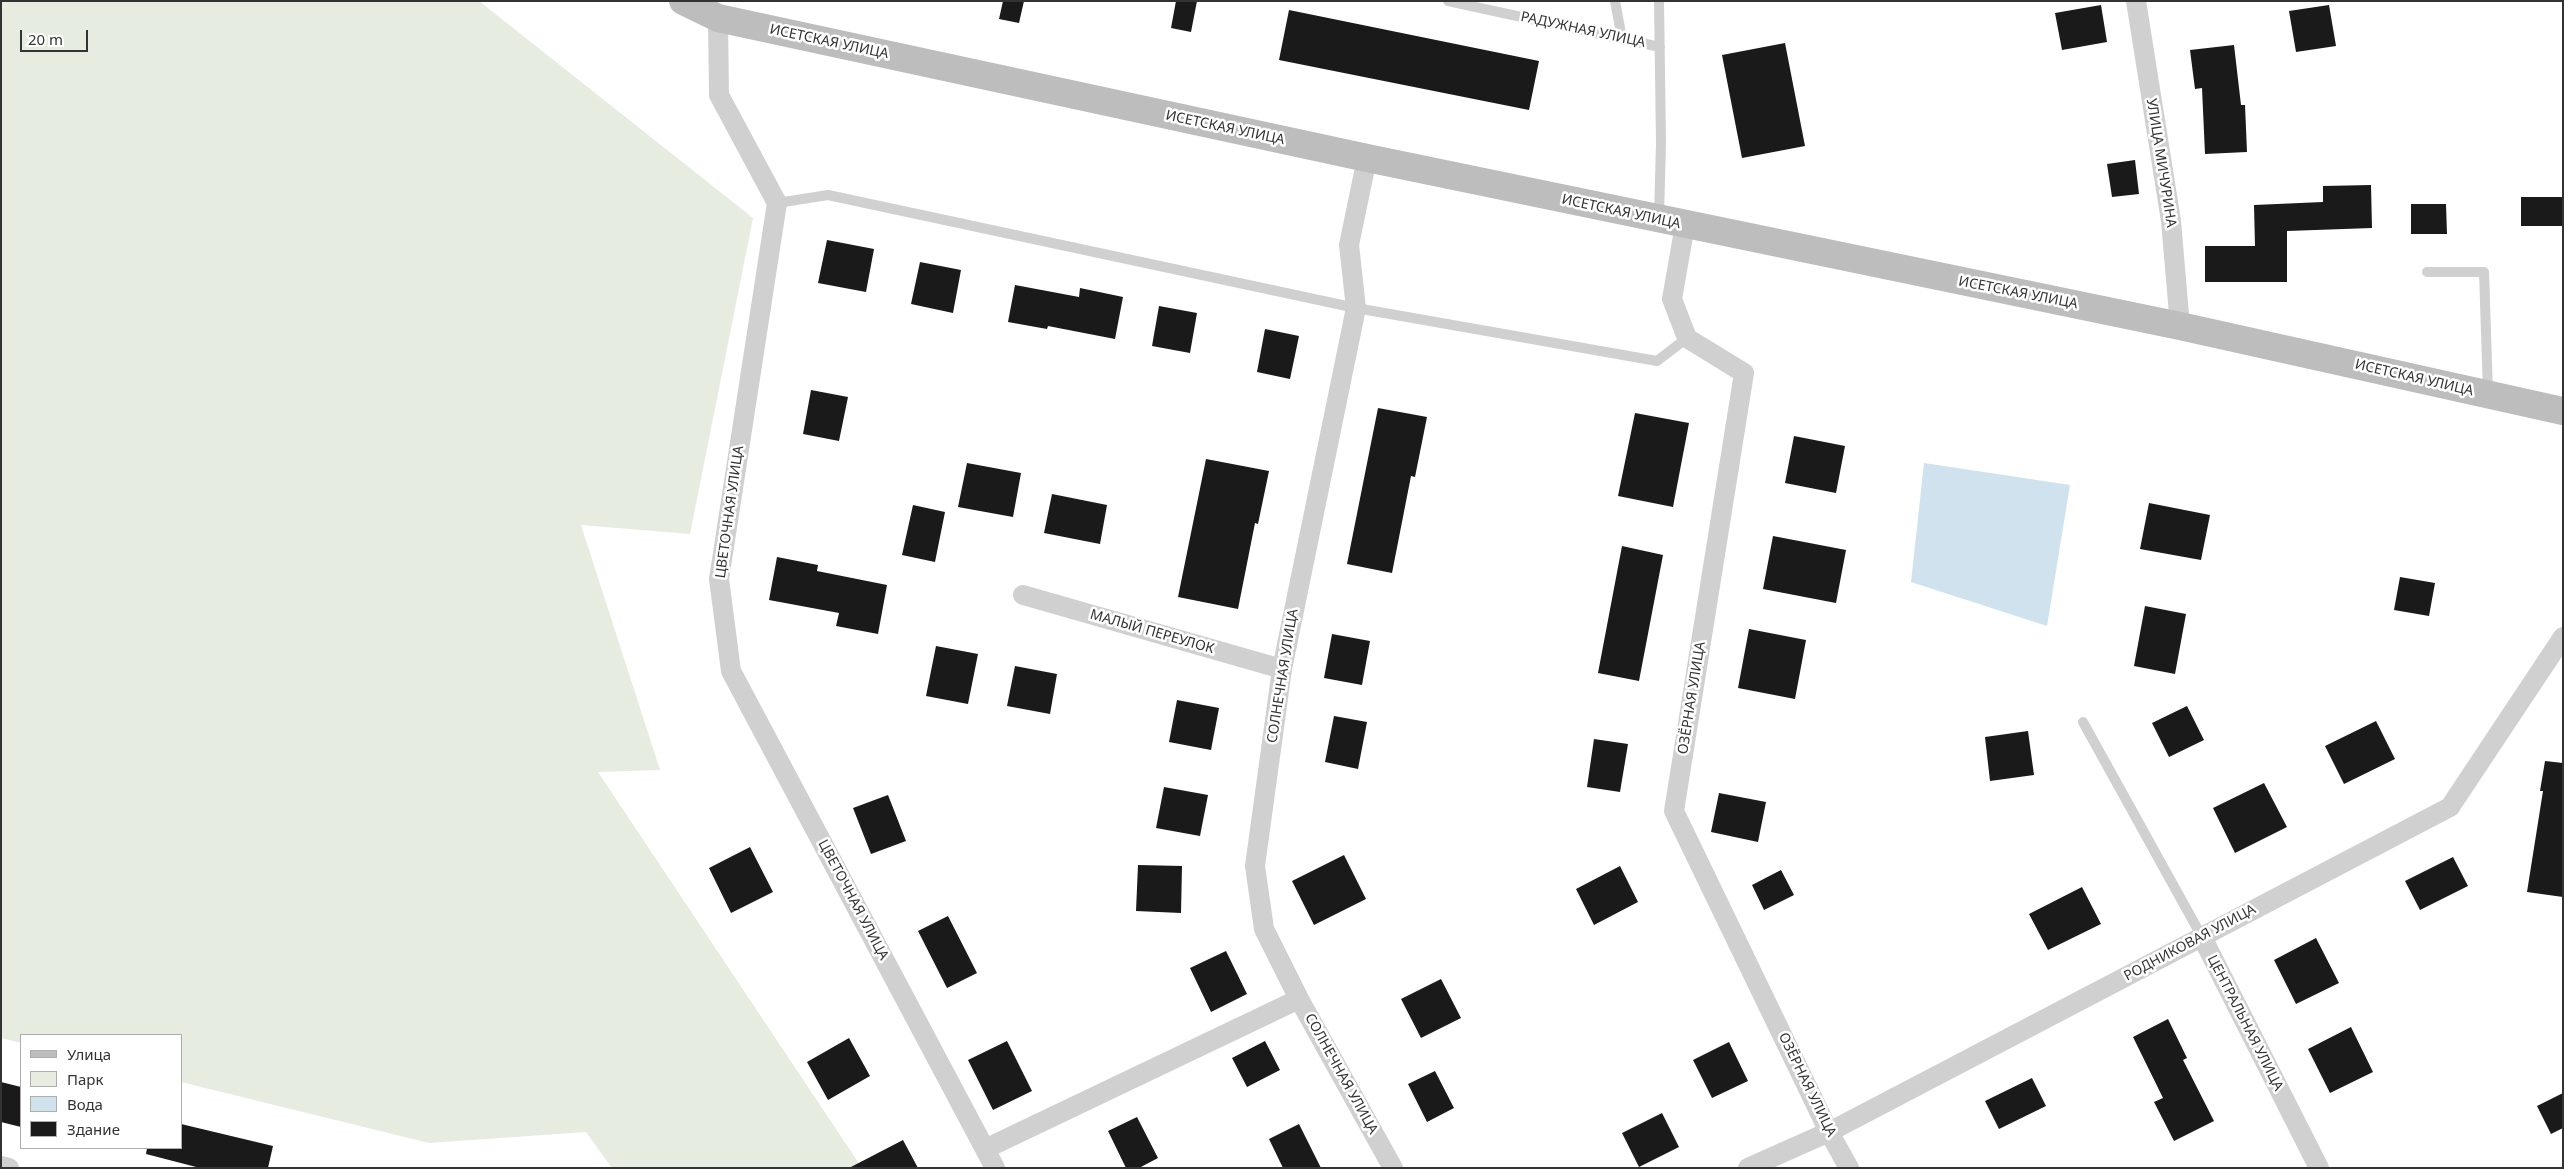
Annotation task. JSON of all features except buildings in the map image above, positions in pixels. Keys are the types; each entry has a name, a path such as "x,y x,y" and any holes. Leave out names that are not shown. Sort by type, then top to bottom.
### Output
{"main road":[{"name":"ИСЕТСКАЯ УЛИЦА","path":"683,1 718,18 1367,158 2180,326 2563,411"}],"street":[{"name":"УЛИЦА МИЧУРИНА","path":"2136,1 2171,221 2180,326"},
{"path":"718,18 719,96 777,203"},
{"name":"СОЛНЕЧНАЯ УЛИЦА","path":"1367,158 1349,245 1356,308 1282,669 1255,866 1264,929 1299,999 1393,1168"},
{"name":"ЦВЕТОЧНАЯ УЛИЦА","path":"777,203 718,579 731,671 996,1168"},
{"path":"1672,222 1672,299 1687,338"},
{"name":"ОЗЁРНАЯ УЛИЦА","path":"1687,338 1744,373 1674,810 1829,1132 1849,1168"},
{"name":"МАЛЫЙ ПЕРЕУЛОК","path":"1023,595 1282,669"},
{"name":"РОДНИКОВАЯ УЛИЦА","path":"1748,1168 1829,1132 2450,807 2563,637"},
{"name":"ЦЕНТРАЛЬНАЯ УЛИЦА","path":"2202,937 2319,1168"},
{"path":"985,1149 1299,999"},
{"path":"1,1166 9,1168"}],"lane":[{"name":"РАДУЖНАЯ УЛИЦА","path":"1448,1 1660,47"},
{"path":"1615,1 1622,39"},
{"path":"1659,1 1660,47 1672,222"},
{"path":"777,203 828,195 1356,308 1657,361 1687,338"},
{"path":"2426,272 2484,272 2488,395"},
{"name":"ЦЕНТРАЛЬНАЯ УЛИЦА","path":"2083,722 2202,937"}],"green space":[{"path":"1,1 479,1 753,218 690,534 581,525 660,770 598,772 862,1168 612,1168 586,1132 429,1143 182,1082 182,1034 20,1034 20,1043 1,1038"}],"water":[{"path":"1924,463 2070,485 2047,626 1911,582"}]}
